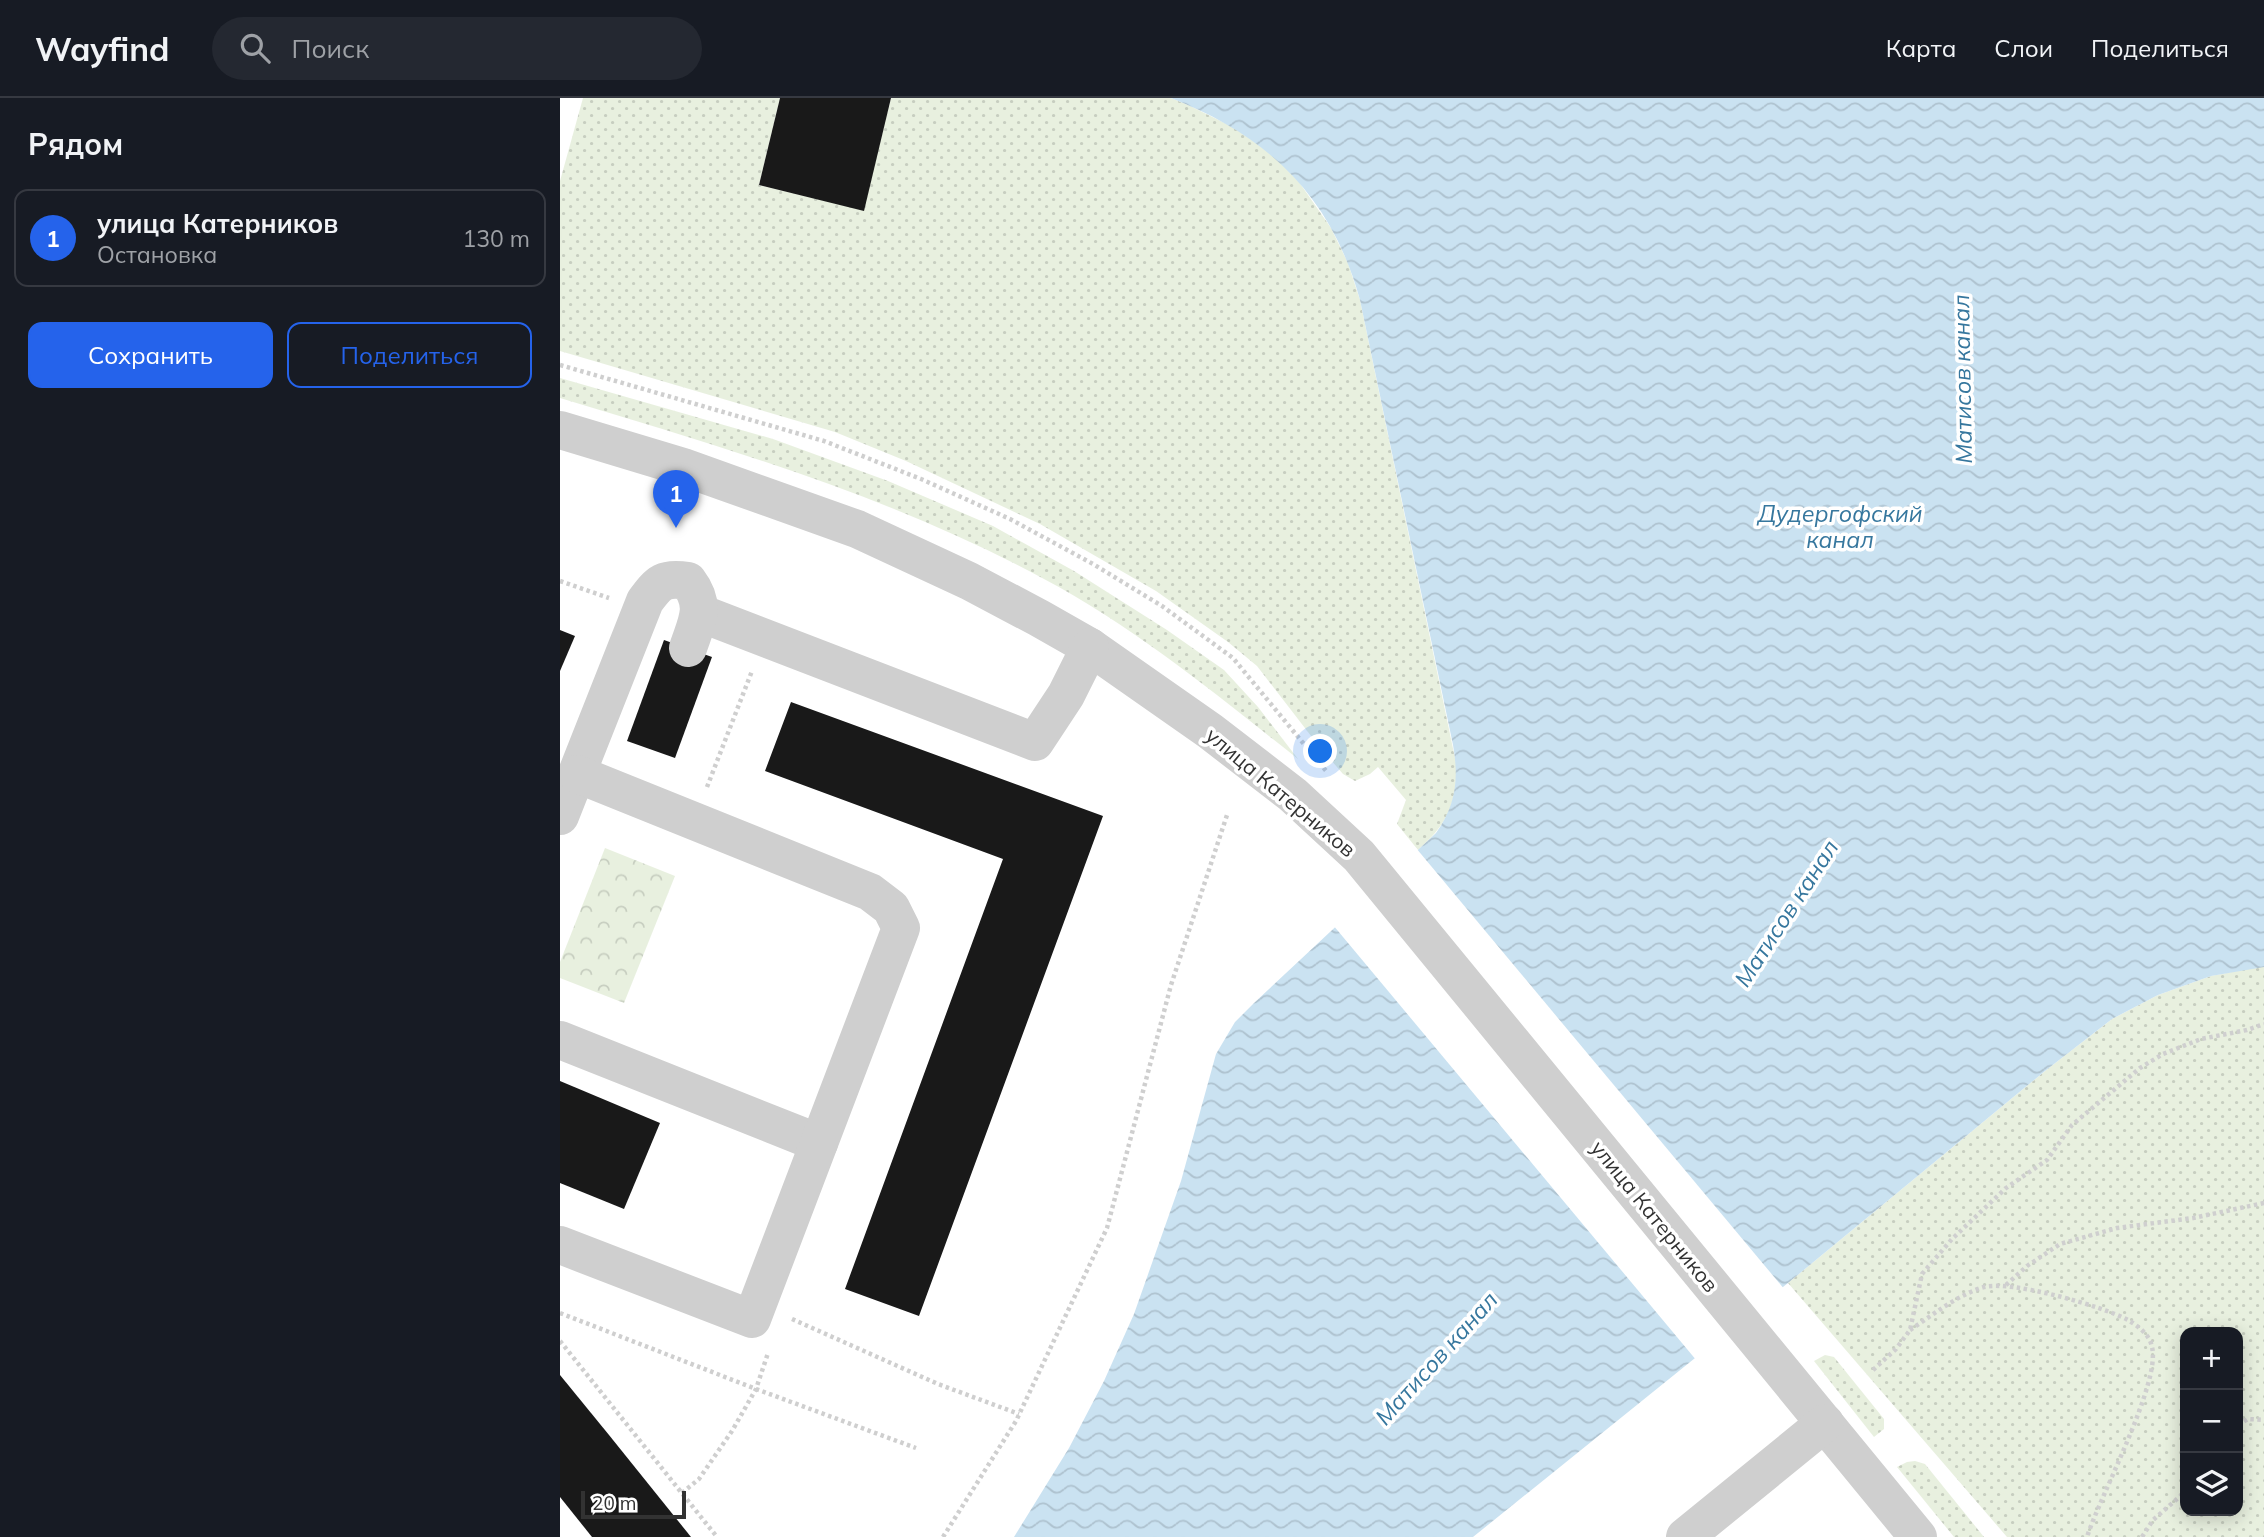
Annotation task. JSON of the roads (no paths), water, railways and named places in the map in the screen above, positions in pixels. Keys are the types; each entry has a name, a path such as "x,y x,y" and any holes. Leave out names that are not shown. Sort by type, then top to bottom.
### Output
{"street":[{"name":"улица Катерников","path":"560,430 683,467 857,529 969,581 1090,647 1210,731 1293,795 1359,856 1918,1537"},
{"path":"560,816 645,601 657,585 671,578 688,581 698,594 700,613 688,648"},
{"path":"700,613 1035,742 1066,695 1090,647"},
{"path":"560,1245 752,1319 901,928 891,908 870,892 577,774"},
{"path":"560,1040 820,1143"},
{"path":"1685,1537 1825,1423"}],"water":[{"name":"Дудергофский канал","path":"1171,98 2264,98 2264,967 2211,976 2158,995 2112,1019 1473,1537 1014,1537 1069,1448 1104,1381 1134,1314 1181,1181 1216,1054 1235,1022 1436,833 1452,802 1456,780 1453,745 1360,300 1348,264 1314,201 1292,175 1238,131"}],"place":[{"name":"улица Катерников","path":"676,528"}],"water label":[{"name":"Матисов канал","path":"1962,379"},
{"name":"Матисов канал","path":"1786,913"},
{"name":"Матисов канал","path":"1436,1358"}]}
